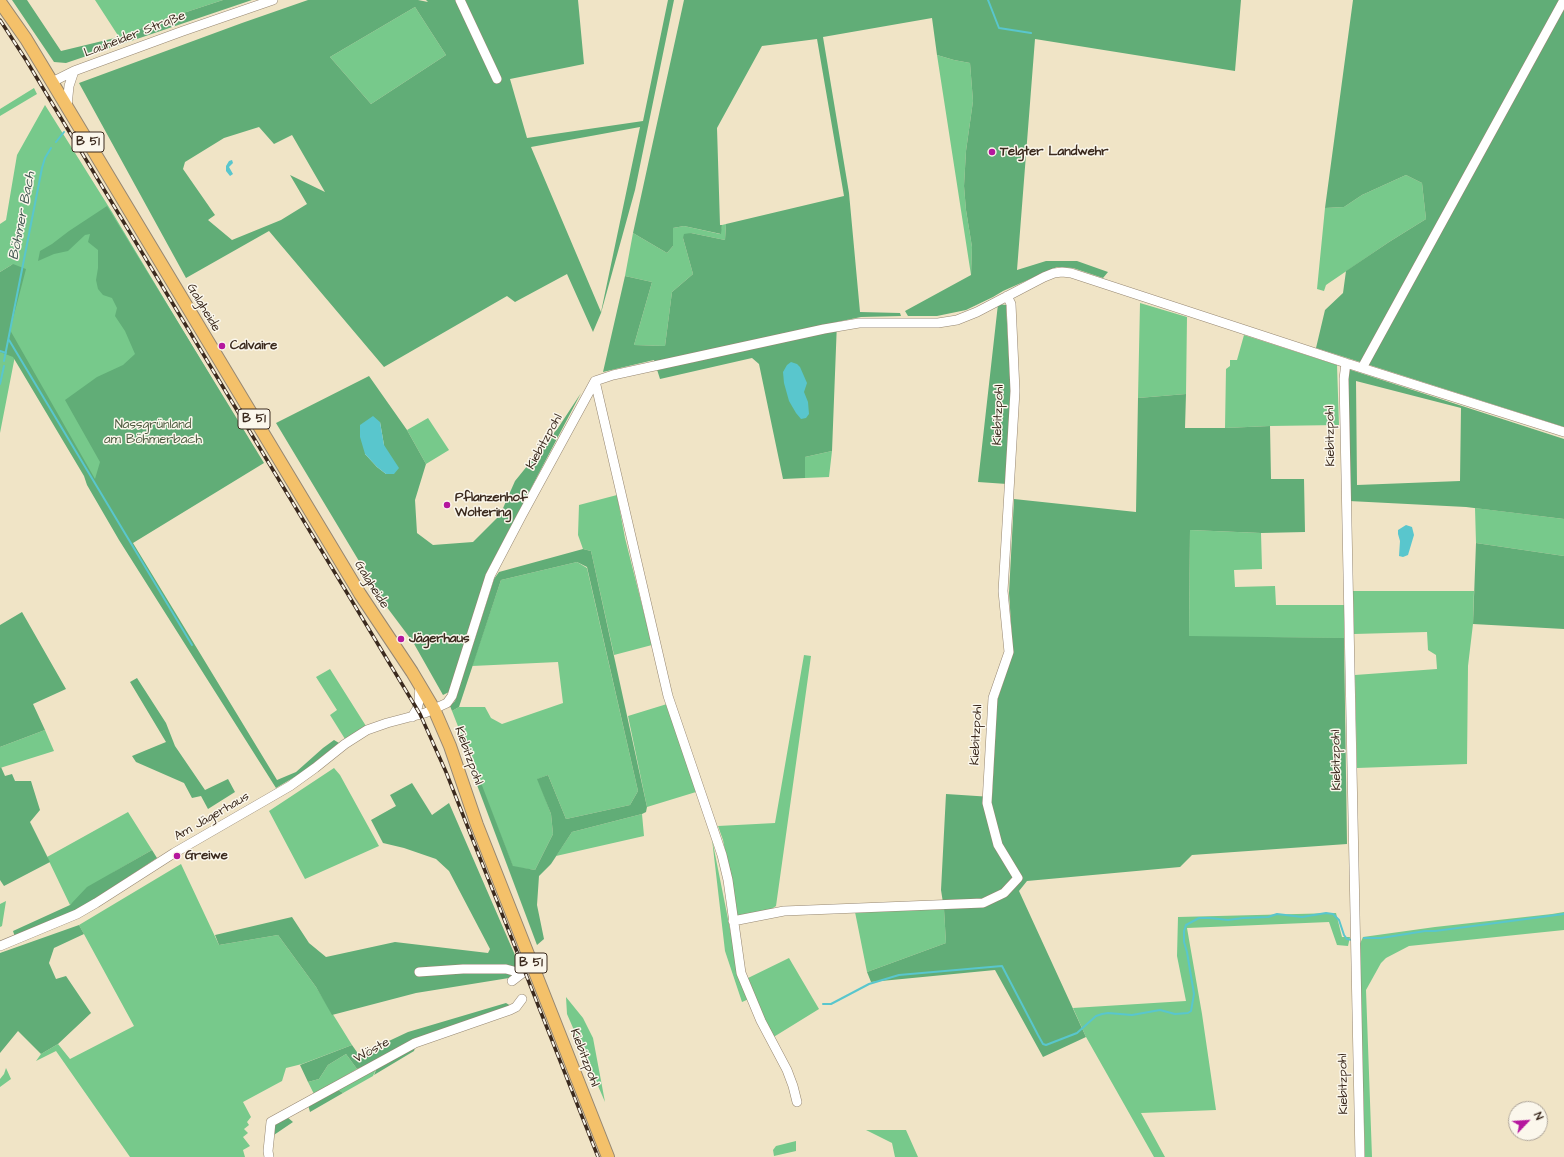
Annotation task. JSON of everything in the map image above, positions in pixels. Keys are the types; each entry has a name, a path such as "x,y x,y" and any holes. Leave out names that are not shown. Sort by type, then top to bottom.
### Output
{"main road":[{"name":"Galgheide","path":"0,3 26,39 356,587 434,709"},
{"name":"Kiebitzpohl","path":"434,709 450,746 477,825 608,1157"}],"street":[{"name":"Lauheider Straße","path":"52,82 74,71 273,0"},
{"path":"460,0 497,79"},
{"path":"1362,368 1564,0"},
{"path":"67,106 69,86 74,71"},
{"path":"797,1102 787,1070 761,1021 741,974 728,880 721,849 668,696 595,381 621,373 824,329 859,323 938,323 957,320 977,312 1044,276 1054,273 1071,273 1346,363 1564,432"},
{"name":"Kiebitzpohl","path":"733,921 784,911 983,903 1004,893 1018,878 998,845 987,802 993,698 1009,652 1003,591 1015,391 1011,304 1007,296"},
{"name":"Kiebitzpohl","path":"1346,363 1344,387 1360,1157"},
{"name":"Kiebitzpohl","path":"434,709 447,703 452,696 490,576 595,381"},
{"path":"412,717 420,701 420,685"},
{"name":"Am Jägerhaus","path":"0,946 77,914 96,903 174,853 290,786 316,768 345,744 367,730 434,709"},
{"path":"512,981 521,973 533,967"},
{"path":"419,972 463,969 506,969 521,973"},
{"name":"Wöste","path":"269,1157 268,1151 271,1122 414,1042 510,1010 516,1007 522,999"}],"green space":[{"path":"12,0 27,0 61,51 119,37 162,20 223,0 252,0 66,63 54,62"},
{"path":"95,0 223,0 162,20 119,37"},
{"path":"308,0 418,0 428,2 426,0 578,0 584,64 510,79 527,138 643,121 668,0 674,0 635,190 601,313 593,332 567,274 515,302 507,296 384,367 269,231 186,278 79,83","holes":["415,7 446,55 371,104 330,57","259,127 274,144 292,135 325,192 290,175 307,204 281,220 232,240 208,220 215,215 183,169 185,162 224,138","640,127 601,312 531,147"]},
{"path":"684,0 1241,0 1235,71 1035,39 1017,270 1046,261 1077,261 1108,272 1103,278 1073,268 1057,267 1003,291 966,310 937,316 908,316 905,311 971,275 972,247 964,186 966,151 973,101 970,63 937,55 932,18 823,37 849,193 860,312 900,313 901,316 861,317 837,322 832,451 805,457 805,478 783,479 759,364 752,358 660,379 654,360 603,372 625,276 652,282 634,345 665,346 672,292 693,274 683,238 684,234 691,233 725,240 726,224 844,196 817,39 762,46 717,128 720,225 722,225 721,234 684,226 673,228 673,246 667,253 633,233"},
{"path":"1353,0 1564,0 1564,427 1316,348 1325,310 1343,293 1346,271 1426,219 1422,183 1406,175 1362,195 1344,207 1325,208"},
{"path":"415,7 446,55 371,104 330,57"},
{"path":"937,55 970,63 973,101 966,151 964,186 972,247 971,275"},
{"path":"34,88 37,94 0,116 0,109"},
{"name":"Nassgrünland am Böhmerbach","path":"45,105 112,212 262,462 127,544 15,356 0,433 0,278 13,264 0,272 0,224 6,220 17,155"},
{"path":"1406,175 1422,183 1426,219 1326,285 1324,291 1317,289 1325,208 1344,207 1362,195"},
{"name":"Nassgrünland am Böhmerbach","path":"107,206 264,463 133,543 277,780 296,772 334,740 339,743 303,772 276,788 119,540 87,485 84,476 13,357 0,352 0,272 13,264 26,269 10,330 95,479 100,462 65,400 97,377 123,365 135,354 125,331 115,316 117,308 112,298 103,295 98,289 96,280 98,250 88,242 90,234 85,235 68,251 54,254 38,261 40,251"},
{"path":"726,224 725,240 691,233 683,238 693,274 672,292 665,346 634,345 652,282 625,276 633,233 667,253 673,246 673,228 684,226 720,234 722,225"},
{"path":"1140,303 1187,317 1186,394 1138,398"},
{"path":"998,304 1006,305 1011,395 1007,484 978,482"},
{"path":"1244,335 1337,365 1339,425 1225,428 1226,369 1230,366 1230,360 1237,360"},
{"path":"1348,369 1564,439 1564,519 1466,507 1349,501","holes":["1356,381 1461,408 1460,481 1357,485"]},
{"path":"369,376 407,430 426,464 415,500 417,533 433,545 473,542 500,515 515,481 558,428 581,393 486,574 449,692 443,695 413,642 386,606 276,423","holes":["380,422 384,445 386,474 365,454"]},
{"path":"1186,394 1185,428 1270,426 1271,479 1304,479 1305,532 1261,533 1190,530 1189,636 1344,638 1347,844 1192,855 1180,867 1027,881 1019,891 1086,1037 1043,1057 995,970 871,982 867,972 946,943 944,909 941,890 946,794 992,797 997,701 1013,653 1009,593 1014,499 1136,512 1138,398"},
{"path":"428,418 449,450 426,464 407,430"},
{"path":"832,451 829,477 805,478 805,457"},
{"path":"617,495 625,538 652,645 614,655 591,551 583,549 578,535 579,505"},
{"path":"1475,508 1564,519 1564,556 1476,543"},
{"path":"1190,530 1261,533 1262,569 1234,570 1235,587 1275,586 1276,605 1344,605 1344,638 1189,637"},
{"path":"1476,543 1564,556 1564,629 1473,624"},
{"path":"583,549 591,551 647,807 646,812 642,814 572,832 551,864 539,876 537,905 544,939 537,945 474,777 478,775 513,866 535,870 553,834 551,814 537,779 548,775 566,819 630,805 638,791 587,567 577,562 501,580 459,707 452,711 450,706 455,701 494,579 499,572"},
{"path":"577,562 587,568 638,791 630,805 566,819 548,775 538,779 551,814 553,834 535,870 513,867 452,711 459,707 485,707 491,718 502,724 563,703 558,662 472,666 501,580"},
{"path":"1353,591 1474,591 1473,624 1468,666 1467,764 1357,768 1355,675 1437,669 1436,655 1428,650 1427,632 1354,634"},
{"path":"22,612 66,689 33,704 45,730 0,747 0,625"},
{"path":"804,655 811,656 776,906 767,912 740,917 734,913 730,875 723,840 718,826 775,823"},
{"path":"330,669 366,726 345,739 330,715 337,710 316,677"},
{"path":"137,678 166,723 175,746 205,790 228,779 235,792 208,809 201,796 192,798 184,783 136,762 132,756 166,742 130,682"},
{"path":"667,704 696,792 647,807 628,716"},
{"path":"45,730 54,751 0,768 0,747"},
{"path":"1,767 5,776 12,774 15,781 31,781 40,810 30,822 50,862 4,886 0,880"},
{"path":"334,768 340,775 379,846 305,879 269,811"},
{"path":"412,783 432,815 449,803 521,969 509,978 416,993 332,1015 316,987 278,935 219,945 215,935 292,917 309,943 326,957 395,942 488,953 490,949 449,871 436,859 404,848 383,843 371,820 396,806 390,795"},
{"path":"128,812 152,850 114,872 70,905 47,857"},
{"path":"642,814 644,836 556,856 572,832"},
{"path":"712,839 734,949 749,999 742,1002 725,951"},
{"path":"152,850 157,858 74,913 15,937 13,931 70,905 87,887"},
{"path":"181,864 219,945 278,935 316,987 352,1045 302,1064 286,1068 282,1081 243,1102 251,1117 247,1122 249,1125 244,1129 248,1133 243,1137 250,1146 243,1150 245,1157 130,1157 56,1051 36,1061 41,1054 58,1044 70,1059 134,1026 79,925"},
{"path":"6,901 2,926 0,927 0,904"},
{"path":"944,909 946,943 867,972 855,912"},
{"path":"1564,912 1564,930 1409,946 1386,958 1381,963 1366,990 1372,1157 1365,1157 1359,946 1363,937"},
{"path":"1336,913 1342,937 1350,937 1348,946 1337,945 1329,922 1187,928 1202,1014 1216,1110 1141,1113 1165,1157 1154,1157 1086,1037 1073,1008 1186,1001 1177,956 1178,917"},
{"path":"79,925 84,934 54,948 49,963 56,979 66,976 91,1013 58,1044 41,1054 18,1031 0,1053 0,953"},
{"path":"789,958 819,1009 772,1038 746,979"},
{"path":"566,997 583,1018 593,1038 605,1102 567,1014"},
{"path":"506,1003 511,1006 357,1069 346,1054 328,1065 319,1079 308,1082 300,1065 352,1045 359,1055 408,1032"},
{"path":"416,1045 414,1051 374,1075 378,1065"},
{"path":"346,1054 357,1069 314,1094 308,1082 319,1079 328,1065"},
{"path":"378,1065 373,1076 343,1093 337,1089"},
{"path":"6,1068 11,1079 0,1087 0,1079"},
{"path":"337,1089 343,1093 310,1112 308,1105"},
{"path":"286,1116 293,1122 271,1137 273,1123"},
{"path":"866,1130 906,1130 918,1157 895,1157 892,1143"},
{"path":"796,1141 796,1151 774,1156 773,1150 776,1146"}],"water":[{"path":"232,160 233,163 229,167 233,174 230,176 226,171 226,166 229,161"},
{"path":"791,362 800,367 807,383 804,392 808,402 809,414 806,418 801,419 796,413 789,401 784,383 783,372 787,365"},
{"path":"373,416 380,422 384,445 399,468 394,474 386,474 365,454 360,437 360,425"},
{"path":"1406,525 1412,527 1414,535 1408,555 1403,557 1399,556 1400,541 1398,530"}],"waterway":[{"path":"988,0 999,28 1031,33"},
{"name":"Böhmer Bach","path":"56,142 64,132"},
{"name":"Böhmer Bach","path":"4,361 42,168 45,158 51,148"},
{"path":"9,340 192,645"},
{"name":"Böhmer Bach","path":"0,351 6,353"},
{"name":"Böhmer Bach","path":"0,384 4,366"},
{"path":"823,1004 831,1004 869,984 899,975 1002,966 1043,1044 1046,1045 1077,1033 1096,1016 1102,1014 1132,1015 1160,1010 1175,1014 1188,1013 1191,1011 1194,994 1184,942 1184,931 1186,925 1199,918 1228,920 1268,917 1277,914 1302,917 1326,913 1333,914 1339,920 1344,935 1347,939 1352,940"},
{"path":"1364,938 1381,938 1425,931 1435,931 1564,914"}],"railway":[{"path":"0,20 26,60 420,714 446,772 598,1157"}],"place":[{"name":"Telgter Landwehr","path":"992,152"},
{"name":"Calvaire","path":"222,346"},
{"name":"Pflanzenhof Woltering","path":"447,505"},
{"name":"Jägerhaus","path":"401,639"},
{"name":"Greiwe","path":"177,856"}]}
